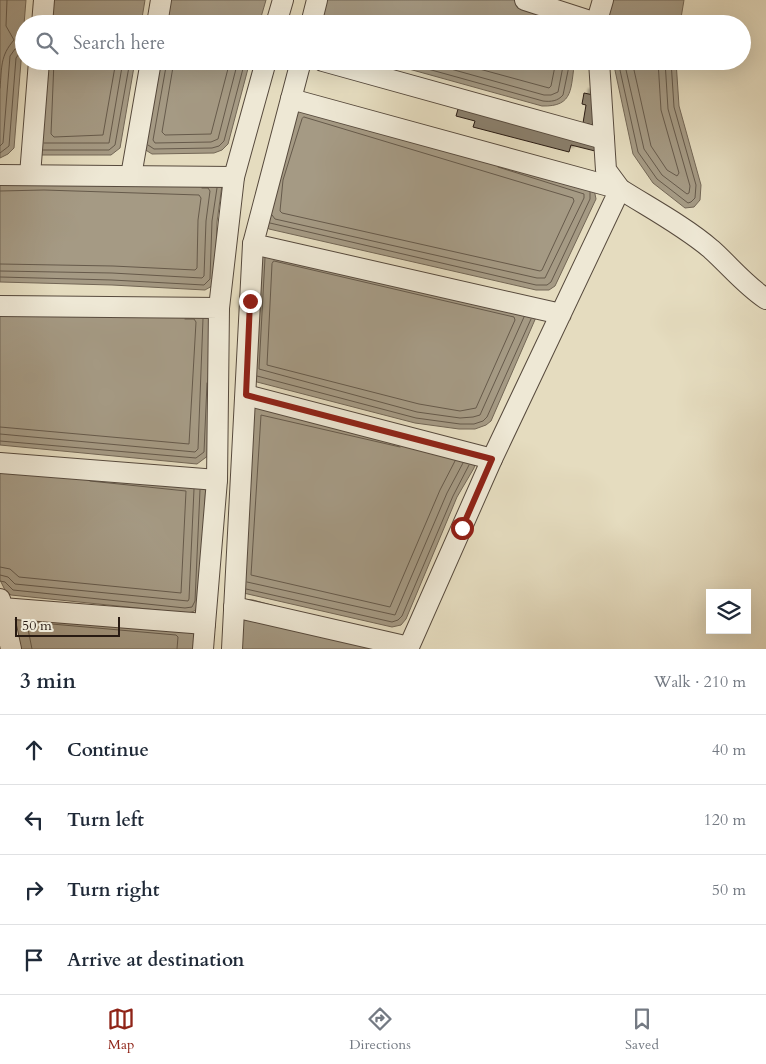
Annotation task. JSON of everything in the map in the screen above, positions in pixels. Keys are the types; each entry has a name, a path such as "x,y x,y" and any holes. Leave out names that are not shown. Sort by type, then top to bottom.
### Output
{"lane":[{"path":"43,15 44,0"},
{"path":"158,15 161,0"},
{"path":"279,15 283,0"},
{"path":"313,15 317,0"},
{"path":"525,0 571,15"},
{"path":"598,15 603,0"},
{"path":"30,175 38,70"},
{"path":"131,176 149,70"},
{"path":"203,649 216,480 219,308 234,178 264,70"},
{"path":"232,649 253,244 299,70"},
{"path":"355,70 604,139"},
{"path":"599,70 606,170 620,189"},
{"path":"291,99 620,189 682,228 710,249 749,288 766,298"},
{"path":"0,175 234,178"},
{"path":"234,607 408,648 492,459 620,189"},
{"path":"253,244 561,314"},
{"path":"0,306 219,308"},
{"path":"246,395 492,459"},
{"path":"0,463 216,480"},
{"path":"11,649 1,603 205,624"}],"water":[{"path":"0,0 26,0 25,15 15,15 15,70 20,70 14,148 0,158"},
{"path":"41,0 145,0 142,15 40,15"},
{"path":"166,0 266,0 262,15 164,15"},
{"path":"317,0 538,0 562,15 312,15"},
{"path":"611,0 684,0 682,15 608,15"},
{"path":"36,70 133,70 120,148 111,155 40,155"},
{"path":"155,70 248,70 228,144 222,150 214,153 152,154 144,149"},
{"path":"412,70 574,70 571,87 566,99 560,103 542,106"},
{"path":"615,70 677,70 679,106 701,185 700,200 694,207 685,208 653,183 633,154"},
{"path":"287,104 594,189 596,199 555,286 549,290 536,290 269,229 263,224"},
{"path":"0,173 222,185 217,222 215,281 212,286 205,290 0,282"},
{"path":"254,252 537,315 491,421 475,429 459,429 415,423 257,382 250,377"},
{"path":"0,296 103,297 206,301 211,304 209,455 197,464 0,445"},
{"path":"242,404 477,457 474,468 457,497 406,619 401,625 392,627 239,592"},
{"path":"0,454 206,482 200,603 198,608 193,612 186,613 11,595 6,592 0,580"},
{"path":"240,599 253,600 387,637 391,649 229,649"},
{"path":"6,609 194,621 196,649 13,649"}],"building":[{"path":"584,93 598,96 593,125 583,123 586,105 582,104"},
{"path":"461,99 599,135 595,151 571,145 569,152 473,127 475,121 456,116"}],"route":[{"path":"250,301 246,395 492,459 462,528"}]}
